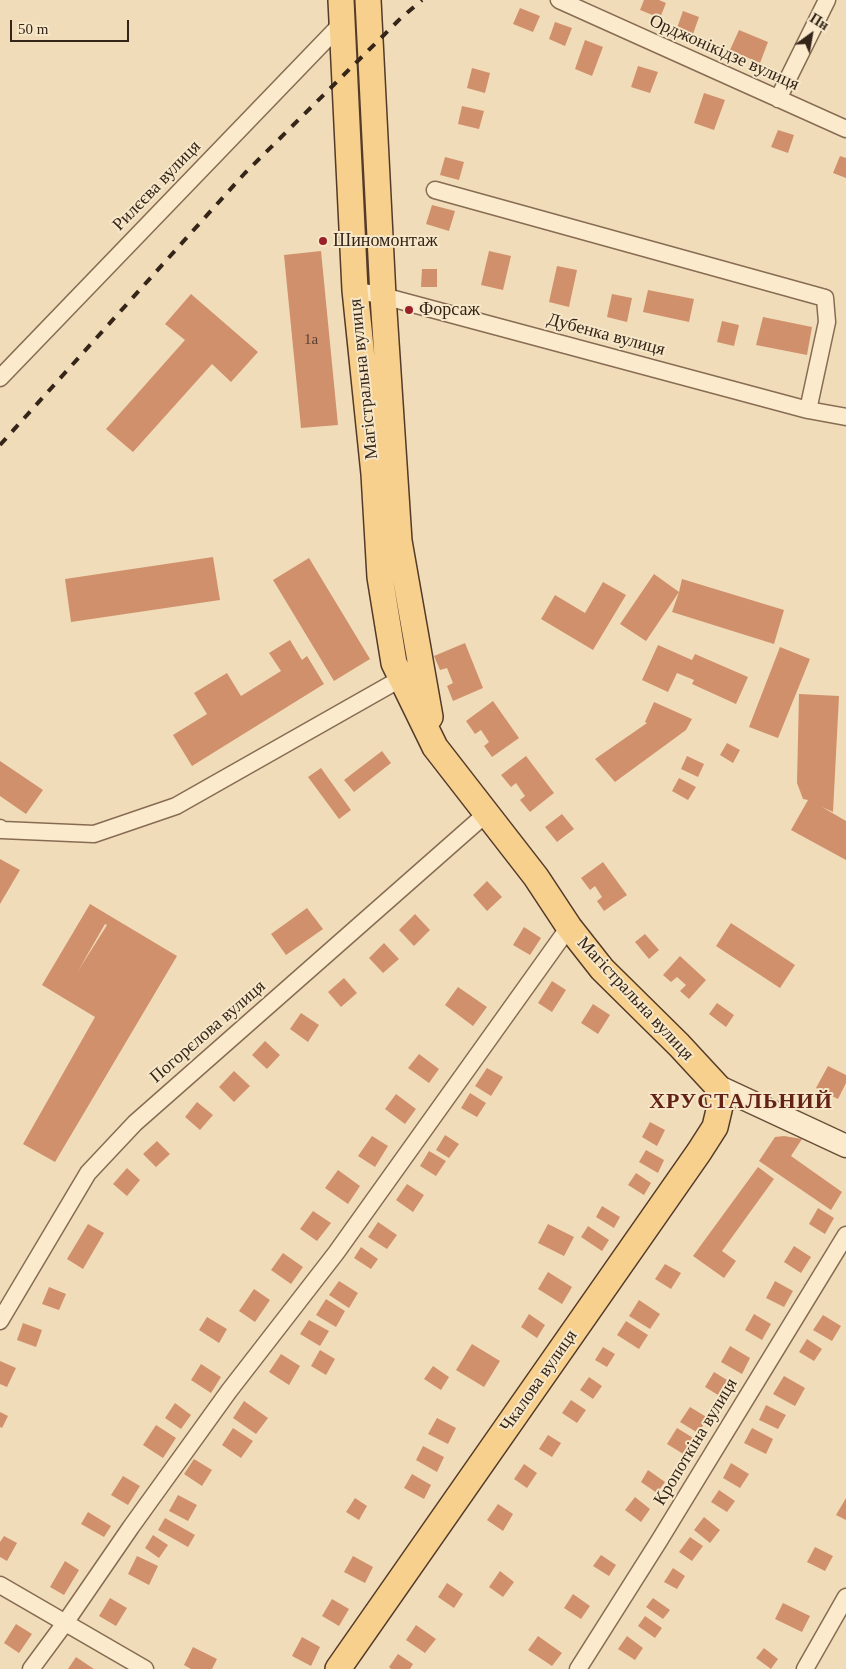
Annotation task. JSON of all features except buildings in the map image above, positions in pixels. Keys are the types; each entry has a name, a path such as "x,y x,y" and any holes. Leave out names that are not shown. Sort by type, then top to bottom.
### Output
{"main road":[{"name":"Магістральна вулиця","path":"368,0 383,296 399,541 435,747"},
{"name":"Магістральна вулиця","path":"342,11 355,290 374,474 380,577 394,663 435,747 536,877 569,927 602,969 679,1045 717,1086"},
{"name":"Чкалова вулиця","path":"338,1669 699,1152 715,1127 720,1106 717,1086"}],"street":[{"name":"Орджонікідзе вулиця","path":"559,0 846,129"},
{"path":"778,99 827,0"},
{"name":"Рилєєва вулиця","path":"0,378 342,11"},
{"path":"435,190 825,298 827,322 808,410"},
{"name":"Дубенка вулиця","path":"355,290 808,410 846,417"},
{"path":"0,828 2,830 94,834 176,806 402,678"},
{"name":"Погорєлова вулиця","path":"0,1320 88,1173 135,1123 487,813"},
{"path":"31,1669 66,1623 137,1519 229,1391 336,1253 569,927"},
{"name":"Магістральна вулиця","path":"717,1086 846,1146"},
{"name":"Кропоткіна вулиця","path":"578,1669 659,1541 846,1235"},
{"path":"0,1585 145,1669"},
{"path":"805,1669 846,1596"}],"railway":[{"path":"0,445 245,173 401,18 422,0"}],"place":[{"name":"Шиномонтаж","path":"323,241"},
{"name":"Форсаж","path":"409,310"}],"district":[{"name":"ХРУСТАЛЬНИЙ","path":"741,1102"}]}
